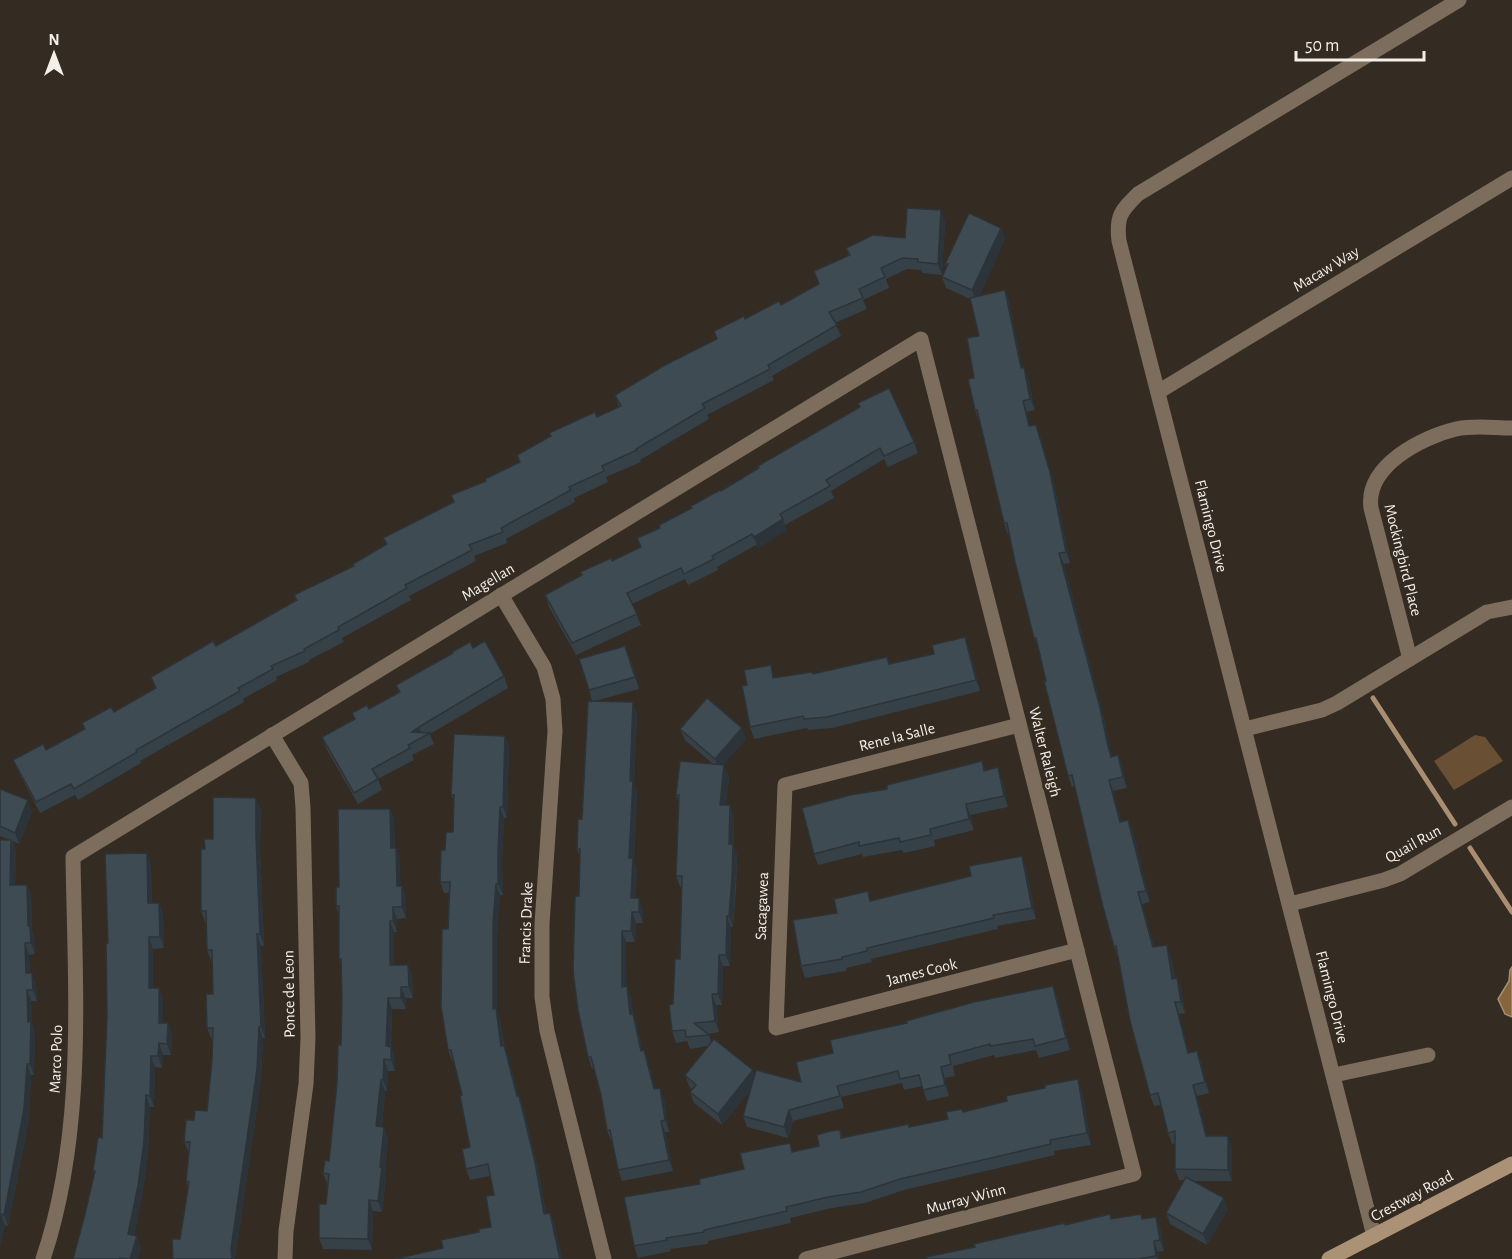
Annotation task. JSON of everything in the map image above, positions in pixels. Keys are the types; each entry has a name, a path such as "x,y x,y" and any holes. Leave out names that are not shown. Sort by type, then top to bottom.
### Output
{"main road":[{"name":"Crestway Road","path":"1329,1259 1512,1164"}],"street":[{"name":"Flamingo Drive","path":"1374,1236 1119,241 1117,225 1121,210 1138,194 1459,0"},
{"name":"Macaw Way","path":"1158,392 1512,178"},
{"name":"Magellan","path":"73,856 921,339"},
{"name":"Walter Raleigh","path":"921,339 1134,1174"},
{"name":"Mockingbird Place","path":"1410,659 1371,508 1370,499 1378,477 1390,461 1422,442 1456,429 1512,428"},
{"name":"Francis Drake","path":"501,595 544,667 553,699 555,731 542,924 542,997 547,1031 604,1259"},
{"path":"1245,729 1322,710 1487,612 1512,607"},
{"name":"Rene la Salle","path":"785,785 1019,725"},
{"name":"Ponce de Leon","path":"272,735 301,783 304,842 308,1038 306,1084 286,1231 285,1259"},
{"name":"Sacagawea","path":"776,1028 785,785"},
{"name":"Quail Run","path":"1290,904 1384,880 1400,873 1512,807"},
{"name":"Marco Polo","path":"43,1259 60,1195 73,1089 76,994 73,856"},
{"name":"James Cook","path":"776,1028 1077,950"},
{"path":"1334,1075 1428,1054"},
{"name":"Murray Winn","path":"806,1259 1134,1174"}],"shaded area":[{"path":"1475,735 1485,737 1503,761 1454,790 1434,761"},
{"path":"1512,967 1512,1017 1505,1014 1498,999 1509,981"}],"building":[{"path":"907,208 941,210 938,264 902,258 881,268 885,277 859,289 863,298 829,312 837,325 768,365 770,369 702,404 705,408 637,450 602,466 604,471 569,487 571,490 501,528 503,532 469,545 472,550 405,585 407,588 338,627 339,630 304,649 305,651 271,666 273,669 238,688 240,691 136,750 137,752 74,789 71,784 36,802 13,760 43,744 46,750 85,729 82,723 111,707 114,712 156,688 151,677 213,641 216,646 297,600 294,595 354,566 353,564 387,544 383,538 454,502 451,495 486,481 485,479 520,462 517,455 551,436 549,433 595,412 597,417 621,406 615,395 665,365 717,339 714,331 744,316 745,319 779,301 781,305 819,284 814,271 850,255 846,248 873,235 905,238"},
{"path":"969,213 1001,228 972,290 942,277 948,264 945,264"},
{"path":"1005,290 1021,368 1024,367 1030,399 1023,401 1029,426 1036,425 1050,472 1066,552 1059,553 1111,757 1118,755 1123,777 1109,780 1120,822 1128,820 1146,891 1138,892 1152,944 1153,947 1167,945 1172,979 1177,978 1181,1002 1175,1002 1188,1053 1197,1051 1205,1082 1193,1085 1206,1136 1228,1136 1228,1170 1175,1169 1175,1131 1168,1133 1158,1093 1150,1095 1130,1021 1116,946 1114,947 1103,907 1072,775 1068,776 1007,523 1004,523 977,410 975,410 968,379 974,378 967,338 979,336 970,298"},
{"path":"889,388 914,442 884,456 880,448 826,480 830,486 780,514 783,519 754,537 752,534 712,556 714,559 684,574 681,568 627,593 637,614 572,643 545,595 582,575 580,572 611,558 612,561 641,547 637,538 660,528 659,525 721,491 759,468 758,466 860,407 858,403"},
{"path":"965,637 976,680 827,717 804,719 803,716 750,727 742,686 747,685 744,670 771,665 773,678 812,672 813,674 887,657 889,664 934,654 932,645"},
{"path":"485,641 504,676 412,732 430,733 408,745 410,748 372,769 378,779 354,793 322,737 355,719 352,713 367,705 369,709 400,692 396,685 452,652 470,642 473,648"},
{"path":"625,646 635,677 589,690 579,659"},
{"path":"707,698 742,728 715,759 680,729"},
{"path":"588,701 633,702 630,781 633,781 629,858 633,858 631,898 639,898 639,912 632,912 631,931 622,931 622,987 627,986 630,1014 633,1014 641,1051 644,1050 654,1089 660,1088 665,1120 661,1121 669,1160 618,1170 591,1057 588,1057 573,971 575,896 579,896 578,819 582,819"},
{"path":"454,734 505,736 503,807 500,807 498,884 496,884 493,924 493,1009 496,1008 501,1046 504,1045 517,1096 519,1096 535,1162 544,1214 550,1213 560,1259 395,1259 443,1248 441,1240 479,1232 479,1229 491,1227 486,1196 494,1195 488,1164 466,1169 462,1149 470,1147 460,1096 462,1095 451,1050 448,1050 441,1006 442,929 448,929 450,882 440,882 441,850 445,850 446,832 453,832 454,795 451,795"},
{"path":"680,761 724,765 720,805 730,805 729,844 733,844 726,955 719,955 718,994 712,994 715,1021 694,1023 709,1035 686,1037 685,1030 672,1031 669,1005 673,1004 675,959 680,959 682,876 676,876 679,795 676,795"},
{"path":"982,761 984,771 998,767 1004,796 966,804 969,819 930,829 931,835 900,842 899,838 859,846 859,842 814,854 802,808 850,795 887,789 887,785"},
{"path":"0,789 28,800 15,833 0,826"},
{"path":"213,797 256,798 260,934 257,934 261,1027 259,1027 257,1069 231,1249 232,1259 173,1259 172,1239 180,1239 189,1182 186,1181 190,1142 184,1142 186,1120 194,1120 195,1110 207,1111 212,1060 213,1028 207,1028 206,994 213,994 212,950 207,950 206,911 201,911 201,849 205,849 204,839 213,839"},
{"path":"338,809 390,809 391,848 396,848 397,886 402,886 402,907 393,907 393,921 390,921 390,965 408,965 409,987 401,987 401,998 388,998 386,1046 391,1047 391,1060 384,1059 383,1080 381,1080 376,1126 384,1127 380,1167 382,1167 378,1201 369,1200 368,1239 319,1238 319,1204 326,1204 329,1174 323,1173 325,1160 329,1161 337,1083 338,1045 341,1045 341,959 339,959 339,906 336,906 336,887 339,887"},
{"path":"0,840 11,840 10,885 27,885 28,926 30,926 31,943 25,943 26,973 32,973 33,990 27,990 28,1022 31,1022 30,1064 27,1064 24,1109 4,1215 1,1214 0,1219"},
{"path":"147,853 148,903 159,903 160,937 149,937 149,988 159,988 159,1023 168,1023 167,1044 159,1043 158,1056 151,1056 150,1096 146,1095 144,1141 128,1234 137,1236 130,1259 73,1259 95,1171 93,1171 98,1137 102,1138 107,1015 106,943 108,943 105,854"},
{"path":"1022,856 1032,908 993,915 994,918 867,948 867,951 842,957 842,959 801,966 793,920 837,913 834,899 868,891 870,901 971,876 969,866"},
{"path":"1053,986 1066,1038 1035,1046 1033,1039 990,1046 990,1044 949,1055 951,1064 941,1067 945,1085 923,1090 919,1075 900,1079 898,1071 837,1086 840,1096 789,1110 784,1127 743,1116 756,1070 801,1082 796,1062 833,1053 830,1040 907,1023 906,1021 974,1002"},
{"path":"714,1039 753,1070 718,1114 690,1092 696,1085 685,1075"},
{"path":"1078,1079 1087,1133 1050,1140 1051,1144 900,1179 861,1192 786,1207 787,1211 704,1230 704,1232 634,1246 624,1197 700,1184 699,1179 744,1169 740,1153 790,1143 792,1152 819,1146 817,1135 830,1131 840,1130 841,1138 909,1124 909,1127 948,1119 946,1112 962,1109 963,1112 1007,1101 1006,1096"},
{"path":"1186,1177 1224,1198 1203,1234 1166,1213"},
{"path":"1110,1214 1111,1219 1141,1214 1142,1219 1156,1217 1160,1240 1154,1241 1156,1256 1137,1259 927,1259 926,1257 975,1247 974,1244"}],"waterway":[{"path":"1373,698 1455,824"},
{"path":"1470,848 1512,912"}]}
